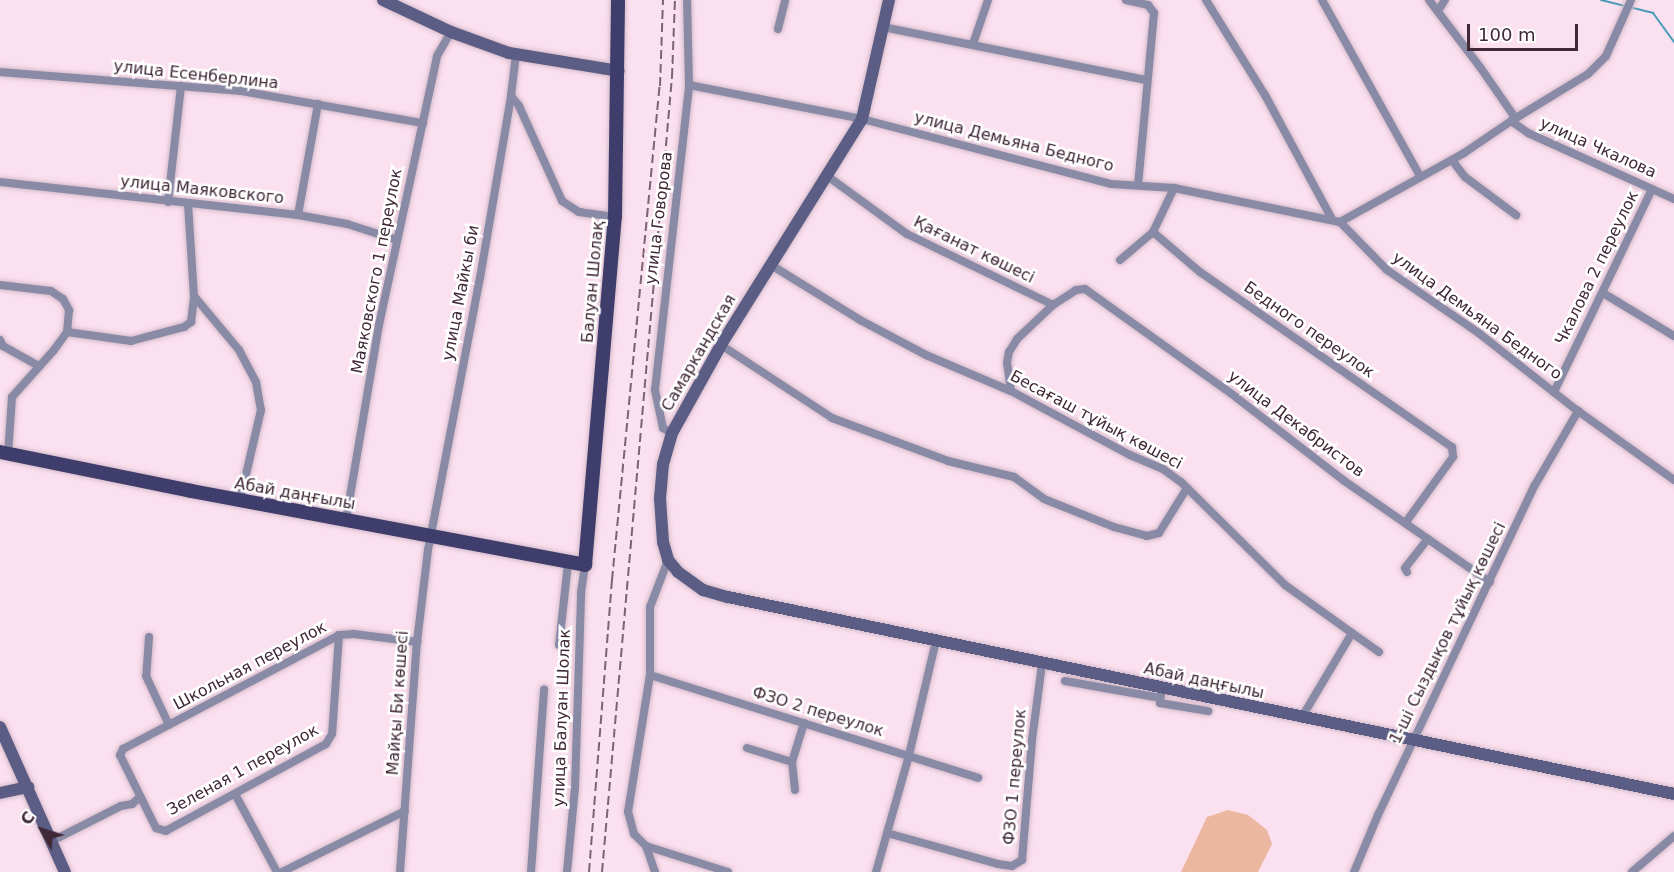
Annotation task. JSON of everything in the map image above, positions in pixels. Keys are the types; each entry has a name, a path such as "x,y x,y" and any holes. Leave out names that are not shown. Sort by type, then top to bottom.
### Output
{"main road":[{"name":"Балуан Шолақ","path":"585,565 615,218 618,0"},
{"name":"Абай даңғылы","path":"4,453 585,565"}],"street":[{"path":"384,0 451,32 516,54 618,71"},
{"name":"улица Говорова","path":"672,433 663,428 655,390 690,85 687,0"},
{"path":"778,29 784,0"},
{"name":"Самаркандская","path":"668,560 663,542 660,498 663,464 672,433 721,345 862,119 889,0"},
{"path":"973,44 988,0"},
{"path":"1126,0 1148,5 1154,13 1138,184"},
{"path":"1206,0 1265,95 1336,221 1452,160 1597,66 1615,40 1631,0"},
{"path":"1322,0 1420,176"},
{"path":"1429,0 1513,120"},
{"path":"1438,11 1445,0"},
{"path":"883,27 1146,80"},
{"name":"Маяковского 1 переулок","path":"346,520 379,325 397,240 437,56 451,32"},
{"name":"улица Майкы би","path":"431,536 511,96 516,54"},
{"name":"улица Есенберлина","path":"0,72 241,91 423,123"},
{"name":"улица Демьяна Бедного","path":"690,85 862,119 1111,184 1174,188 1336,221 1387,270 1480,334 1578,411 1674,480"},
{"path":"168,202 181,86"},
{"path":"511,96 519,106 562,201 579,212 615,218"},
{"path":"298,215 318,104"},
{"name":"улица Чкалова","path":"1513,120 1528,133 1674,199"},
{"path":"1452,160 1465,177 1516,215"},
{"name":"Қағанат көшесі","path":"826,175 907,234 1053,305"},
{"name":"улица Маяковского","path":"0,182 298,215 347,224 397,240"},
{"path":"1120,260 1153,232 1174,188"},
{"name":"Чкалова 2 переулок","path":"1554,392 1652,189"},
{"path":"67,332 131,341 184,327 191,322 194,296 188,204"},
{"name":"Бедного переулок","path":"1153,232 1200,272 1452,447 1453,457 1406,522"},
{"name":"Бесағаш тұйық көшесі","path":"771,265 860,320 926,355 1011,391 1130,455 1163,469 1187,488 1285,585 1379,652"},
{"path":"0,285 51,291 63,299 69,310 67,332 12,397 4,453"},
{"name":"улица Декабристов","path":"1053,305 1076,290 1085,289 1237,398 1343,480 1490,582"},
{"path":"1603,293 1674,336"},
{"path":"194,296 239,350 256,382 261,410 240,500"},
{"path":"1011,391 1007,363 1009,352 1028,327 1053,305"},
{"path":"0,340 3,346 39,366"},
{"path":"721,345 832,418 948,461 1014,477 1044,499 1114,527 1147,536 1159,533 1187,488"},
{"name":"1-ші Сыздықов тұйық көшесі","path":"1354,872 1412,741 1535,485 1578,411"},
{"name":"Майқы Би көшесі","path":"400,872 417,642 431,536"},
{"path":"1407,572 1406,568 1428,539"},
{"path":"655,872 646,846 634,834 628,812 650,675 650,608 668,560"},
{"name":"Абай даңғылы","path":"668,560 690,583 728,597 1042,664 1161,693 1302,717 1674,794"},
{"path":"559,645 568,563"},
{"name":"улица Балуан Шолак","path":"567,872 575,788 581,593 585,565"},
{"path":"1302,717 1352,633"},
{"name":"Школьная переулок","path":"123,749 339,635 354,634 417,642"},
{"name":"Зеленая 1 переулок","path":"123,749 120,755 156,828 164,831 236,794 330,740 339,635"},
{"name":"Школьная переулок","path":"149,637 146,676 169,725"},
{"path":"876,872 909,756 936,641"},
{"name":"ФЗО 1 переулок","path":"886,833 998,864 1012,866 1022,860 1032,740 1042,664"},
{"name":"ФЗО 2 переулок","path":"650,675 978,778"},
{"path":"1065,681 1161,693 1160,703 1208,711"},
{"path":"531,872 544,689"},
{"path":"795,790 792,762 804,723"},
{"path":"0,727 65,872"},
{"path":"747,748 792,762"},
{"path":"0,793 28,787"},
{"path":"236,794 277,872"},
{"path":"52,841 121,806 132,804 140,797"},
{"path":"282,872 405,812"},
{"path":"1632,872 1663,849 1674,836"},
{"path":"646,846 728,872"}],"shaded area":[{"path":"1228,810 1248,815 1267,830 1272,844 1258,872 1181,872 1207,817"}],"waterway":[{"path":"1601,0 1653,13 1674,42"}],"railway":[{"path":"589,872 612,580 660,86 663,0"},
{"path":"602,872 672,77 675,0"}]}
